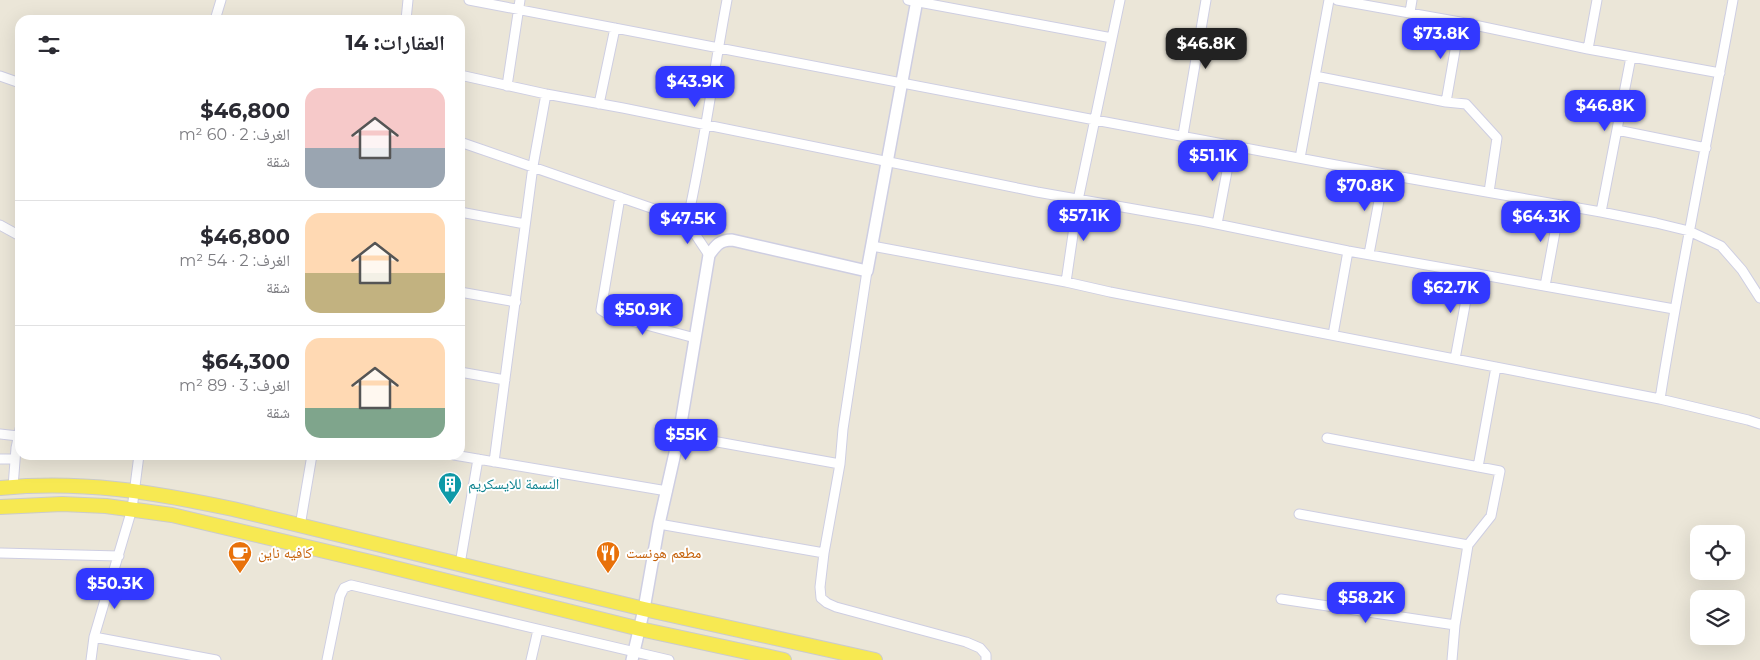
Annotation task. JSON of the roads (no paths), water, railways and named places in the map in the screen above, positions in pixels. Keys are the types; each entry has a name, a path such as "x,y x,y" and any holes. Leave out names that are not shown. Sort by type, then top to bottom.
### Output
{"main road":[{"path":"6,487 89,486 134,490 175,497 644,609 875,660"},
{"path":"0,507 62,504 156,512 209,523 640,629 784,660"}],"street":[{"path":"216,15 221,0"},
{"path":"406,15 408,0"},
{"path":"469,0 717,46 1095,120 1601,212 1689,231 1721,246 1742,270 1760,298"},
{"path":"507,86 520,0"},
{"path":"687,222 698,174 717,46 727,0"},
{"path":"1066,282 1078,200 1120,0"},
{"path":"1183,135 1206,0"},
{"path":"1300,158 1329,0"},
{"path":"1337,0 1410,12 1588,49 1720,73"},
{"path":"1410,12 1412,0"},
{"path":"1588,49 1597,0"},
{"path":"1660,399 1674,309 1733,0"},
{"path":"986,660 986,655 980,648 966,642 827,604 821,598 820,587 824,553 840,464 842,429 867,271 902,82 914,1 1112,38"},
{"path":"1446,102 1460,22"},
{"path":"600,104 615,28"},
{"path":"1601,212 1631,57"},
{"path":"0,76 15,81"},
{"path":"1316,76 1446,102 1466,104 1497,138 1489,192"},
{"path":"465,77 1078,200 1217,224 1348,251 1674,309"},
{"path":"494,462 533,166 546,94"},
{"path":"1617,130 1706,148"},
{"path":"465,144 533,166 687,222 709,255"},
{"path":"1217,224 1232,145"},
{"path":"1369,254 1384,174"},
{"path":"620,197 601,310 609,315 695,338"},
{"path":"1545,286 1560,205"},
{"path":"465,213 525,224"},
{"path":"0,225 15,233"},
{"path":"633,656 678,435 709,255 716,245 724,240 732,240 867,271"},
{"path":"872,246 1066,282 1117,294 1660,399 1760,424"},
{"path":"1334,335 1348,251"},
{"path":"1455,359 1471,273"},
{"path":"465,293 516,302"},
{"path":"1478,467 1496,367"},
{"path":"465,373 505,380"},
{"path":"0,434 15,432"},
{"path":"678,435 840,464"},
{"path":"1327,438 1500,471 1491,516 1468,545 1455,625 1452,660"},
{"path":"465,457 666,492"},
{"path":"0,459 15,458 6,487"},
{"path":"460,564 478,459"},
{"path":"91,660 94,637 132,509 138,460"},
{"path":"300,526 311,460"},
{"path":"1299,514 1468,545"},
{"path":"659,524 824,553"},
{"path":"0,553 119,556"},
{"path":"327,660 340,596 344,588 351,585 538,630 633,656 669,660"},
{"path":"1281,599 1455,625"},
{"path":"531,660 538,630"},
{"path":"94,637 216,660"}],"place":[{"name":"النسمة للايسكريم","path":"450,505"},
{"name":"كافيه ناين","path":"240,574"},
{"name":"مطعم هونست","path":"608,574"}]}
